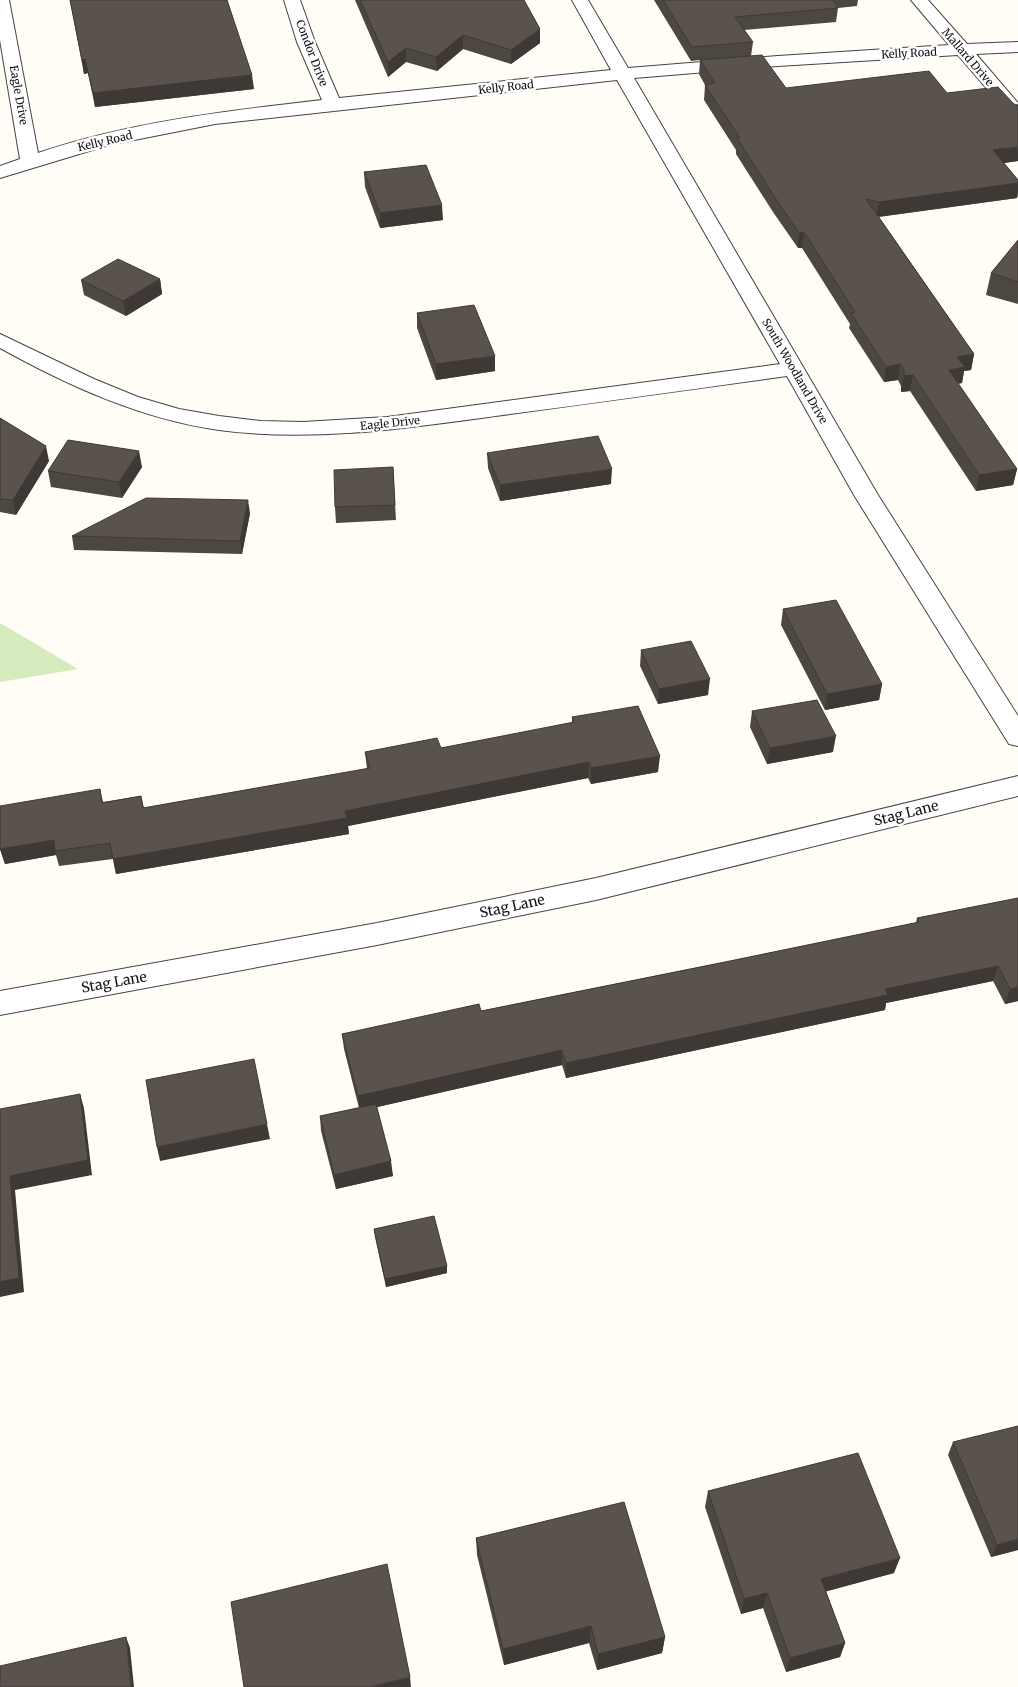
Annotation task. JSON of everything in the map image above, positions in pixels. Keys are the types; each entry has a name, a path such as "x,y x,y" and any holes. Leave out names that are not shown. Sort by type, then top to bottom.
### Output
{"street":[{"name":"Eagle Drive","path":"0,0 23,114 30,161"},
{"name":"Condor Drive","path":"292,0 306,42 332,105"},
{"name":"South Woodland Drive","path":"580,0 866,495 1018,737"},
{"name":"Mallard Drive","path":"919,0 1018,114"},
{"name":"Kelly Road","path":"0,172 66,150 135,134 332,105 622,75 803,59 1018,47"},
{"name":"Eagle Drive","path":"0,340 106,392 140,404 176,415 216,423 268,428 341,428 396,423 794,369"},
{"name":"Stag Lane","path":"0,1002 377,934 596,889 1018,786"}],"green space":[{"path":"0,623 78,669 0,682"}],"building":[{"path":"70,0 227,0 252,75 93,93 85,59 82,60"},
{"path":"360,0 524,0 540,29 511,50 463,35 436,57 406,48 388,62"},
{"path":"663,0 833,0 838,8 735,17 753,42 692,47"},
{"path":"762,55 786,88 929,71 947,93 998,87 1014,104 1018,105 1018,147 993,150 1018,180 1018,183 879,202 866,199 974,354 957,357 965,367 949,370 1017,469 979,475 913,375 904,376 904,370 900,364 886,367 851,313 855,312 804,232 799,233 737,138 740,138 705,85 715,83 700,60"},
{"path":"426,165 442,205 380,213 364,172"},
{"path":"1018,240 1018,282 991,273"},
{"path":"118,259 160,279 123,301 81,280"},
{"path":"474,305 495,356 436,364 417,313"},
{"path":"0,418 46,446 13,500 0,499"},
{"path":"598,436 612,469 500,485 487,453"},
{"path":"68,440 139,451 119,482 48,471"},
{"path":"393,467 395,505 335,507 334,470"},
{"path":"146,498 248,500 240,541 72,536"},
{"path":"836,600 882,684 827,694 783,609"},
{"path":"691,641 710,679 659,689 641,650"},
{"path":"817,700 836,736 770,748 752,711"},
{"path":"638,706 660,756 591,768 589,762 345,811 347,818 113,859 110,843 55,851 54,840 0,849 0,806 100,789 102,803 141,796 143,808 370,768 365,752 437,738 441,748 574,722 572,717"},
{"path":"1018,898 1018,987 1010,989 998,966 885,989 888,995 566,1063 562,1050 358,1096 342,1034 479,1004 481,1011 725,962 919,922 917,918"},
{"path":"254,1059 267,1124 157,1147 146,1080"},
{"path":"80,1094 88,1160 10,1176 19,1278 0,1282 0,1109"},
{"path":"376,1104 391,1161 334,1175 320,1116"},
{"path":"434,1216 447,1266 385,1279 374,1229"},
{"path":"1018,1426 1018,1539 997,1545 953,1442"},
{"path":"858,1453 900,1558 821,1579 845,1643 790,1658 767,1593 744,1599 708,1491"},
{"path":"624,1502 665,1637 598,1654 591,1626 503,1649 476,1538"},
{"path":"387,1564 410,1677 370,1687 244,1687 231,1602"},
{"path":"126,1637 131,1687 0,1687 0,1666"}]}
